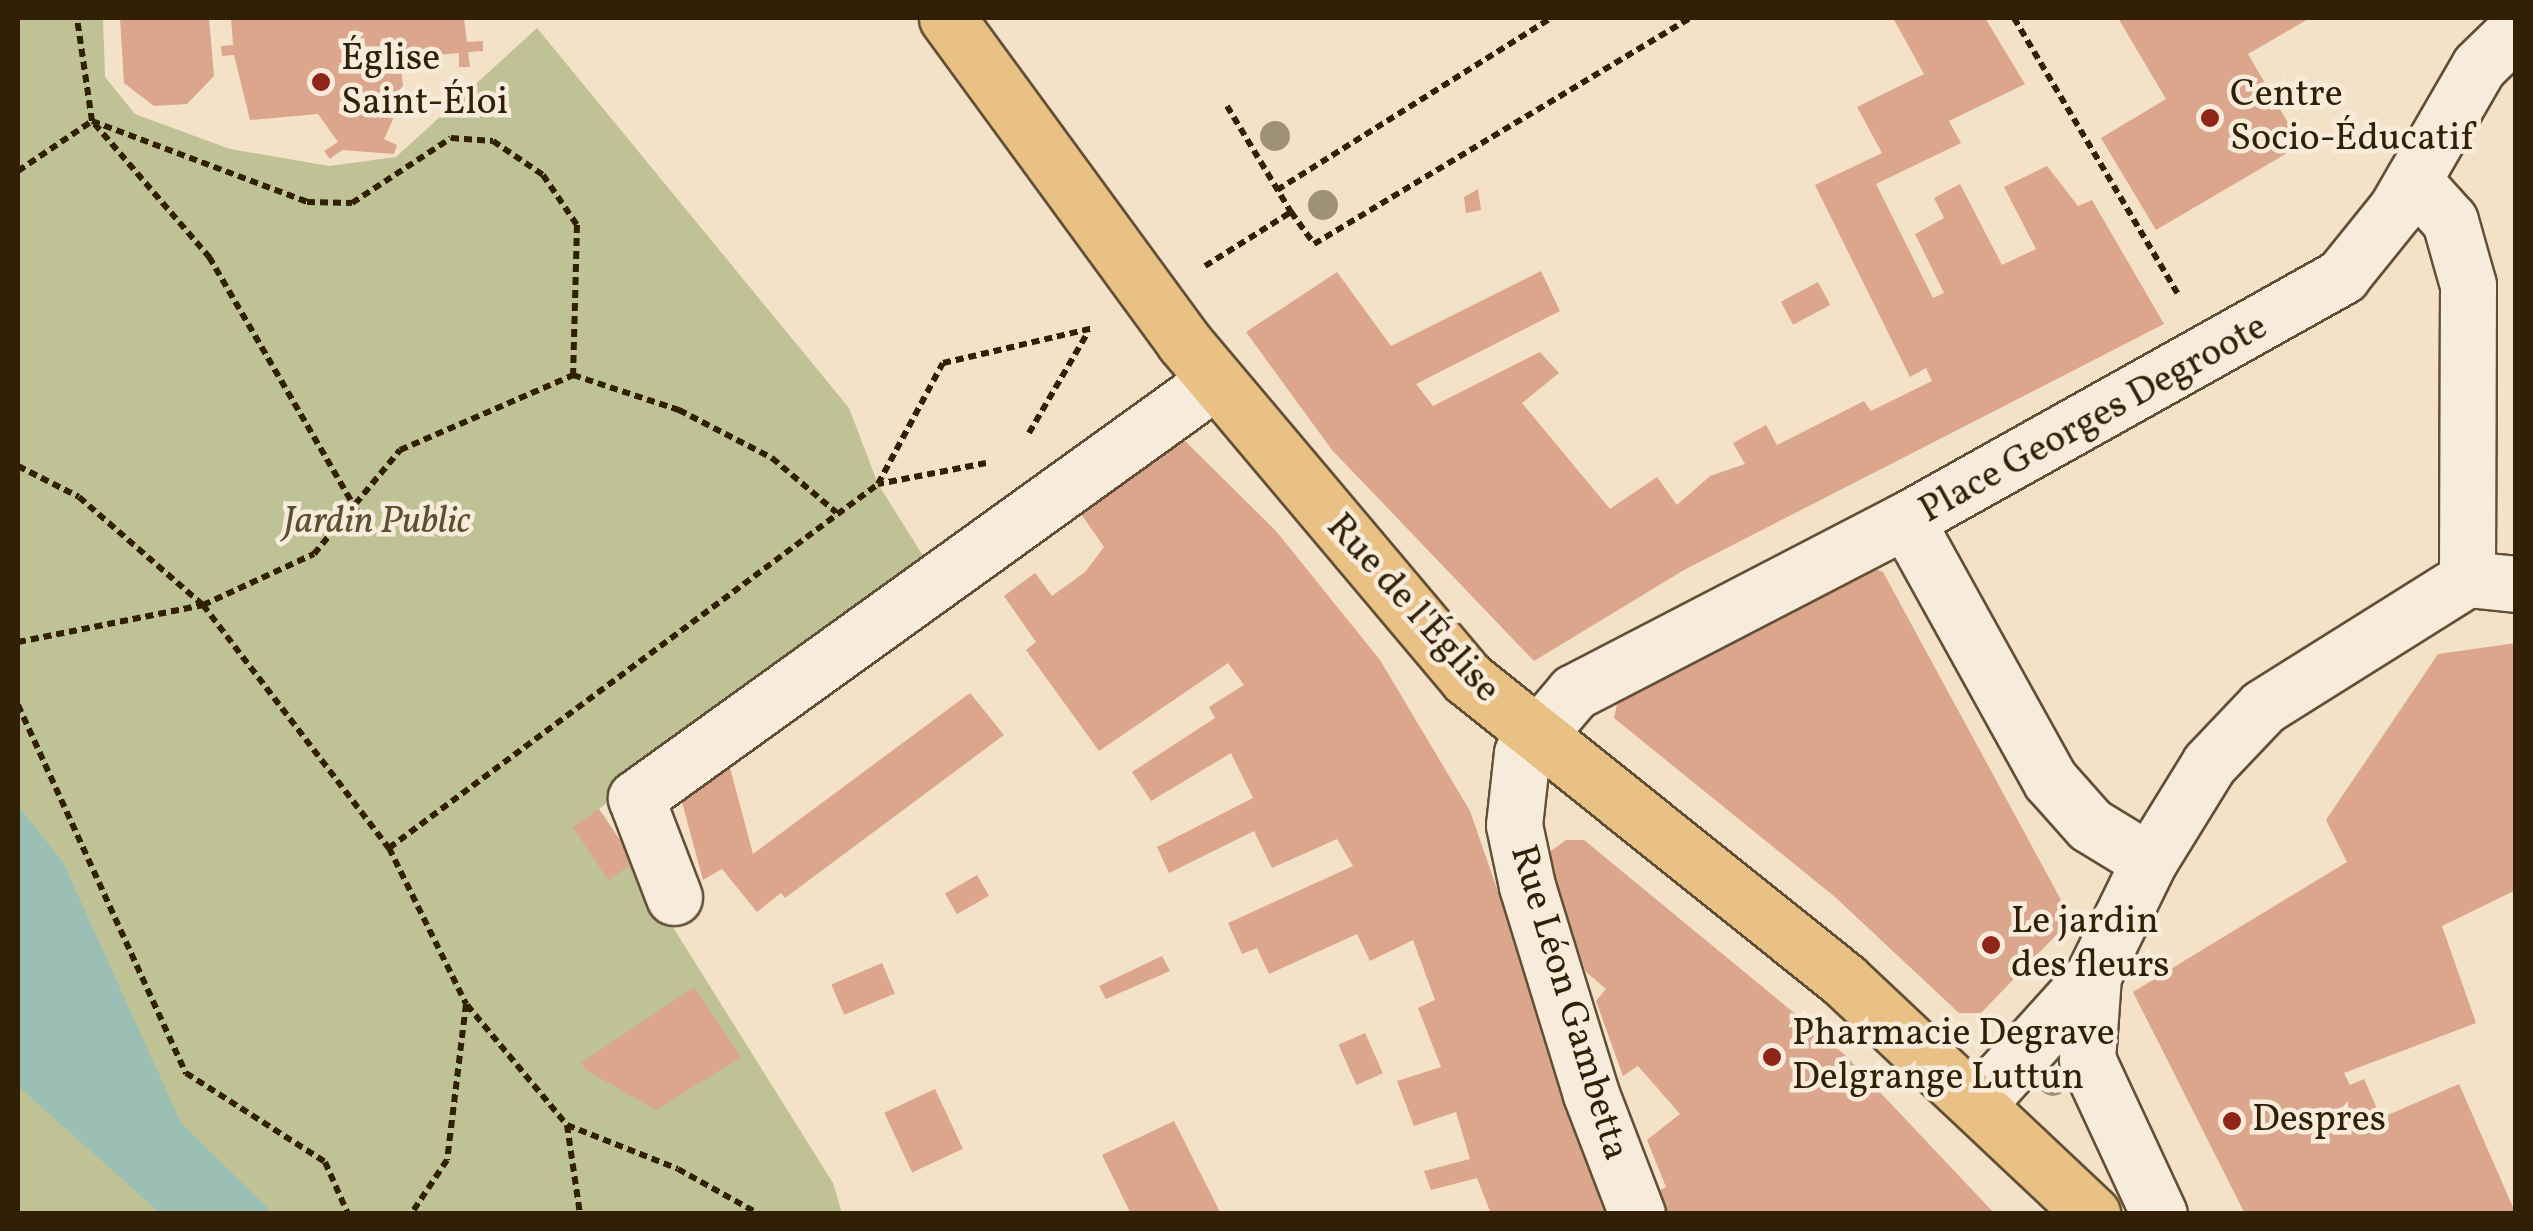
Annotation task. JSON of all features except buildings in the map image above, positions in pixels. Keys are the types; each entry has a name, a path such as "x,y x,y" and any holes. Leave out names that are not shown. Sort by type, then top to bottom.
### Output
{"main road":[{"name":"Rue de l'Église","path":"947,18 1216,381 1467,678 1785,930 1980,1101 2092,1214"}],"street":[{"name":"Place Georges Degroote","path":"2150,861 2090,826 2050,780 1906,520 2212,354 2342,276 2413,180 2459,95 2516,30"},
{"path":"1980,1101 2093,976 2150,861 2209,764 2263,707 2491,581 2465,268 2450,221 2413,180"},
{"path":"674,896 636,798 1216,381"},
{"path":"1532,733 1574,692 1906,520"},
{"name":"Rue Léon Gambetta","path":"1532,733 1513,794 1520,855 1591,1094 1637,1214"},
{"path":"2093,976 2087,1059 2160,1214"}],"path":[{"path":"77,18 92,121 210,258 357,511"},
{"path":"1277,190 1551,18"},
{"path":"1227,106 1314,244 1690,18"},
{"path":"2014,18 2212,354"},
{"path":"18,171 92,121"},
{"path":"92,121 307,202 352,203 450,138 492,141 543,175 577,225 572,376"},
{"path":"878,484 943,363 1088,332 1153,300 1291,212"},
{"path":"1023,442 1088,332"},
{"path":"18,642 204,605 314,554 357,511 400,450 572,376 678,410 772,458 836,512"},
{"path":"388,848 878,484 994,462"},
{"path":"18,466 79,498 204,605 388,848 466,1004 566,1124 678,1169 759,1214"},
{"path":"18,705 186,1073 325,1162 348,1214"},
{"path":"411,1214 447,1160 466,1004"},
{"path":"566,1124 580,1214"}],"green space":[{"name":"Jardin Public","path":"18,18 103,18 105,77 135,114 230,149 329,166 396,157 537,28 849,408 878,484 927,562 599,809 833,1183 842,1213 18,1214"}],"water":[{"path":"18,806 63,862 181,1123 273,1213 160,1213 18,1086"}],"place":[{"name":"Église Saint-Éloi","path":"321,82"},
{"name":"Centre Socio-Éducatif","path":"2210,118"},
{"name":"Le jardin des fleurs","path":"1991,945"},
{"name":"Pharmacie Degrave Delgrange Luttun","path":"1772,1057"},
{"name":"Despres","path":"2232,1121"}]}
